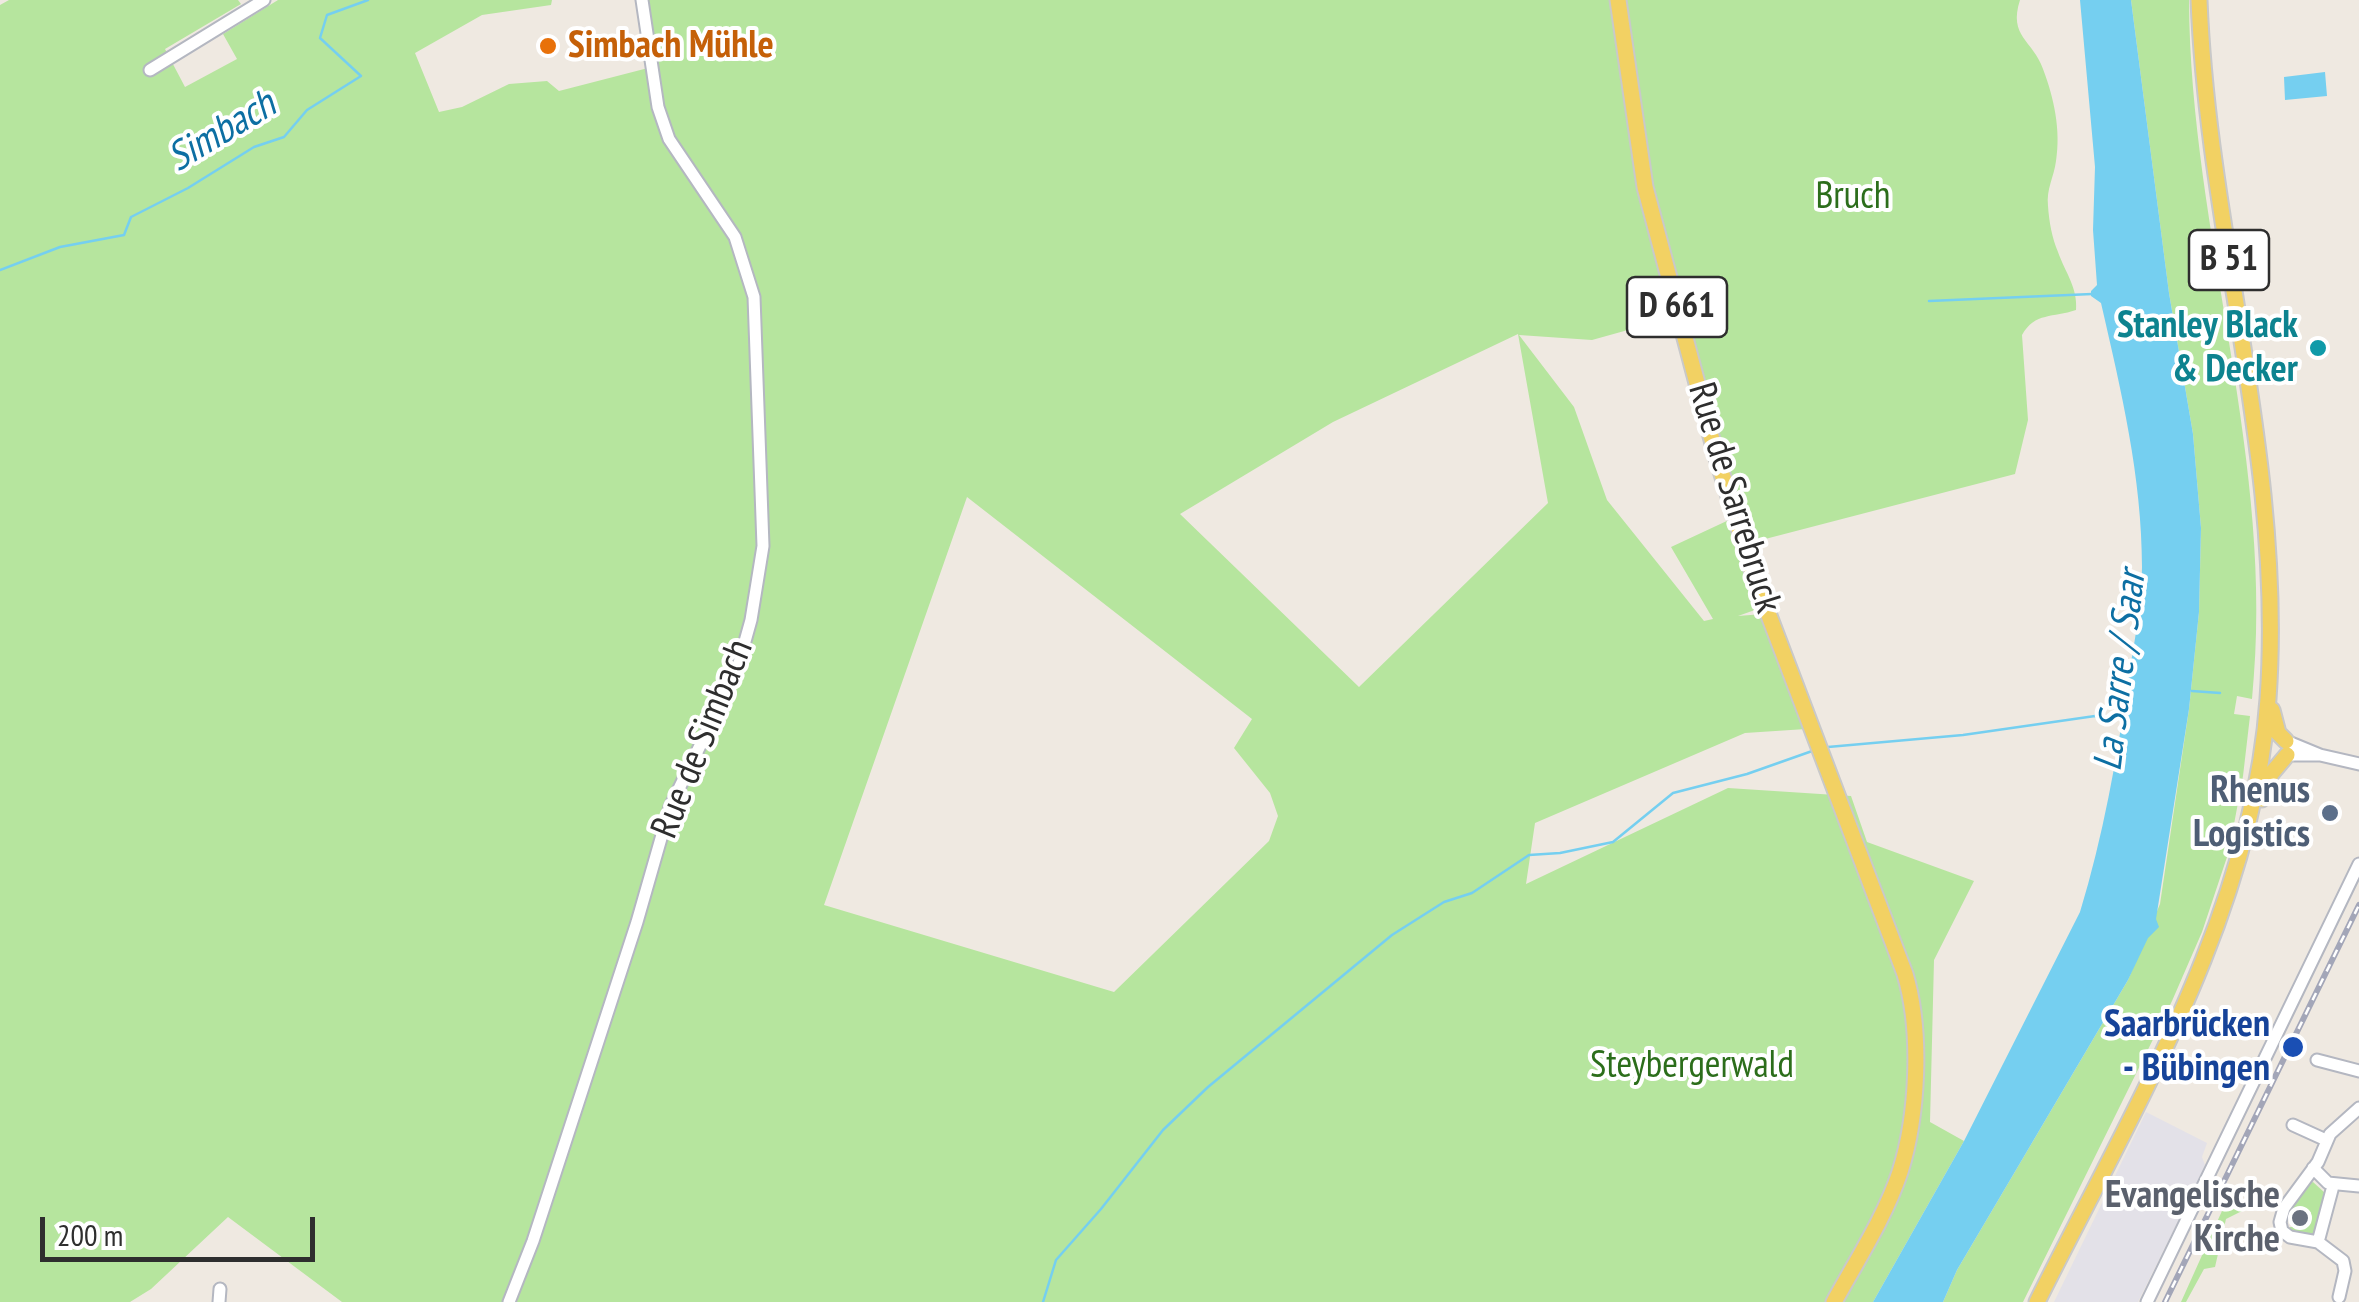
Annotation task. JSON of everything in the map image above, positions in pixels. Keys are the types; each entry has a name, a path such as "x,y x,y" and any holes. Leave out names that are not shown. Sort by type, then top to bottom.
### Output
{"main road":[{"name":"Rue de Sarrebruck","path":"1618,0 1645,187 1716,456 1754,576 1905,974 1915,1026 1913,1094 1900,1170 1834,1302"},
{"name":"B 51","path":"2036,1302 2184,1006 2214,934 2246,828 2269,696 2266,519 2212,148 2199,0"},
{"name":"B 51","path":"2246,828 2259,811 2270,774 2287,748 2278,733 2269,696"},
{"path":"2263,743 2270,752 2287,748"}],"street":[{"path":"150,70 264,0"},
{"name":"Rue de Simbach","path":"509,1302 637,922 670,807 737,670 751,620 763,546 754,297 735,238 668,139 658,107 642,0"},
{"path":"2287,748 2358,760"},
{"path":"2148,1302 2359,864"},
{"path":"2318,1060 2359,1071"},
{"path":"2339,1297 2345,1271 2343,1260 2318,1242 2290,1237 2282,1231 2280,1222 2290,1198 2322,1156 2326,1140 2359,1108"},
{"path":"2293,1125 2326,1140"},
{"path":"2313,1168 2334,1186 2359,1186"},
{"path":"2318,1242 2334,1186"}],"shaded area":[{"path":"2146,1112 2207,1143 2202,1157 2205,1165 2198,1181 2138,1302 2054,1302"}],"green space":[{"name":"Steybergerwald","path":"9,0 238,0 241,4 165,49 185,87 237,59 223,34 278,0 552,0 551,5 482,15 415,53 439,112 462,107 509,84 547,81 559,91 652,67 642,0 1613,0 1640,188 1671,318 1592,340 1519,335 1574,407 1607,500 1704,621 1713,619 1671,547 1731,519 1766,606 1738,616 1763,614 1806,729 1745,733 1535,823 1526,884 1728,788 1851,796 1867,842 1974,881 1934,960 1930,1122 1964,1141 1873,1302 342,1302 228,1217 151,1289 130,1302 0,1302 0,5","holes":["1518,334 1548,503 1359,687 1180,514 1333,422","967,497 1252,719 1234,748 1270,793 1278,816 1269,841 1114,992 824,905"]},
{"name":"Bruch","path":"1625,0 2020,0 2019,30 2039,59 2056,114 2058,138 2048,212 2054,241 2073,287 2076,310 2039,319 2022,335 2028,420 2015,474 1746,544 1651,187"},
{"path":"2131,0 2189,0 2193,88 2203,175 2253,524 2257,611 2252,699 2237,696 2234,714 2250,716 2243,776 2229,851 2202,932 2172,1001 2023,1302 1943,1302 1957,1270 2128,980 2160,904 2189,709 2199,612 2201,528 2193,434 2169,293"},
{"path":"2313,1182 2325,1193 2316,1232 2313,1235 2288,1231 2290,1227 2311,1223 2311,1212 2287,1210 2307,1184"},
{"path":"2226,1202 2244,1210 2226,1219 2215,1267 2204,1269 2186,1302 2181,1302"}],"water":[{"path":"2080,0 2131,0 2169,293 2193,434 2201,528 2199,612 2189,709 2156,919 2159,927 2148,938 2128,980 1957,1270 1943,1302 1873,1302 1964,1141 2080,912 2102,826 2124,710 2141,596 2141,533 2123,401 2101,303 2091,296 2097,285 2093,230 2095,167"},
{"path":"2325,72 2327,96 2285,100 2284,77"}],"waterway":[{"name":"Simbach","path":"0,270 60,247 124,235 131,217 254,147 284,137 307,110 361,76 320,38 327,15 368,0"},
{"path":"1929,301 2092,294"},
{"path":"2192,691 2220,693"},
{"name":"La Sarre / Saar","path":"1828,747 1963,735 2095,716 2126,717"},
{"path":"1043,1302 1056,1260 1163,1130 1208,1087 1392,935 1444,902 1472,893 1529,855 1613,842 1673,793 1747,774 1815,750"}],"railway":[{"path":"2165,1302 2359,905"}],"place":[{"name":"Simbach Mühle","path":"548,46"},
{"name":"Stanley Black & Decker","path":"2318,348"},
{"name":"Rhenus Logistics","path":"2330,813"},
{"name":"Saarbrücken - Bübingen","path":"2293,1047"},
{"name":"Evangelische Kirche","path":"2300,1218"}]}
